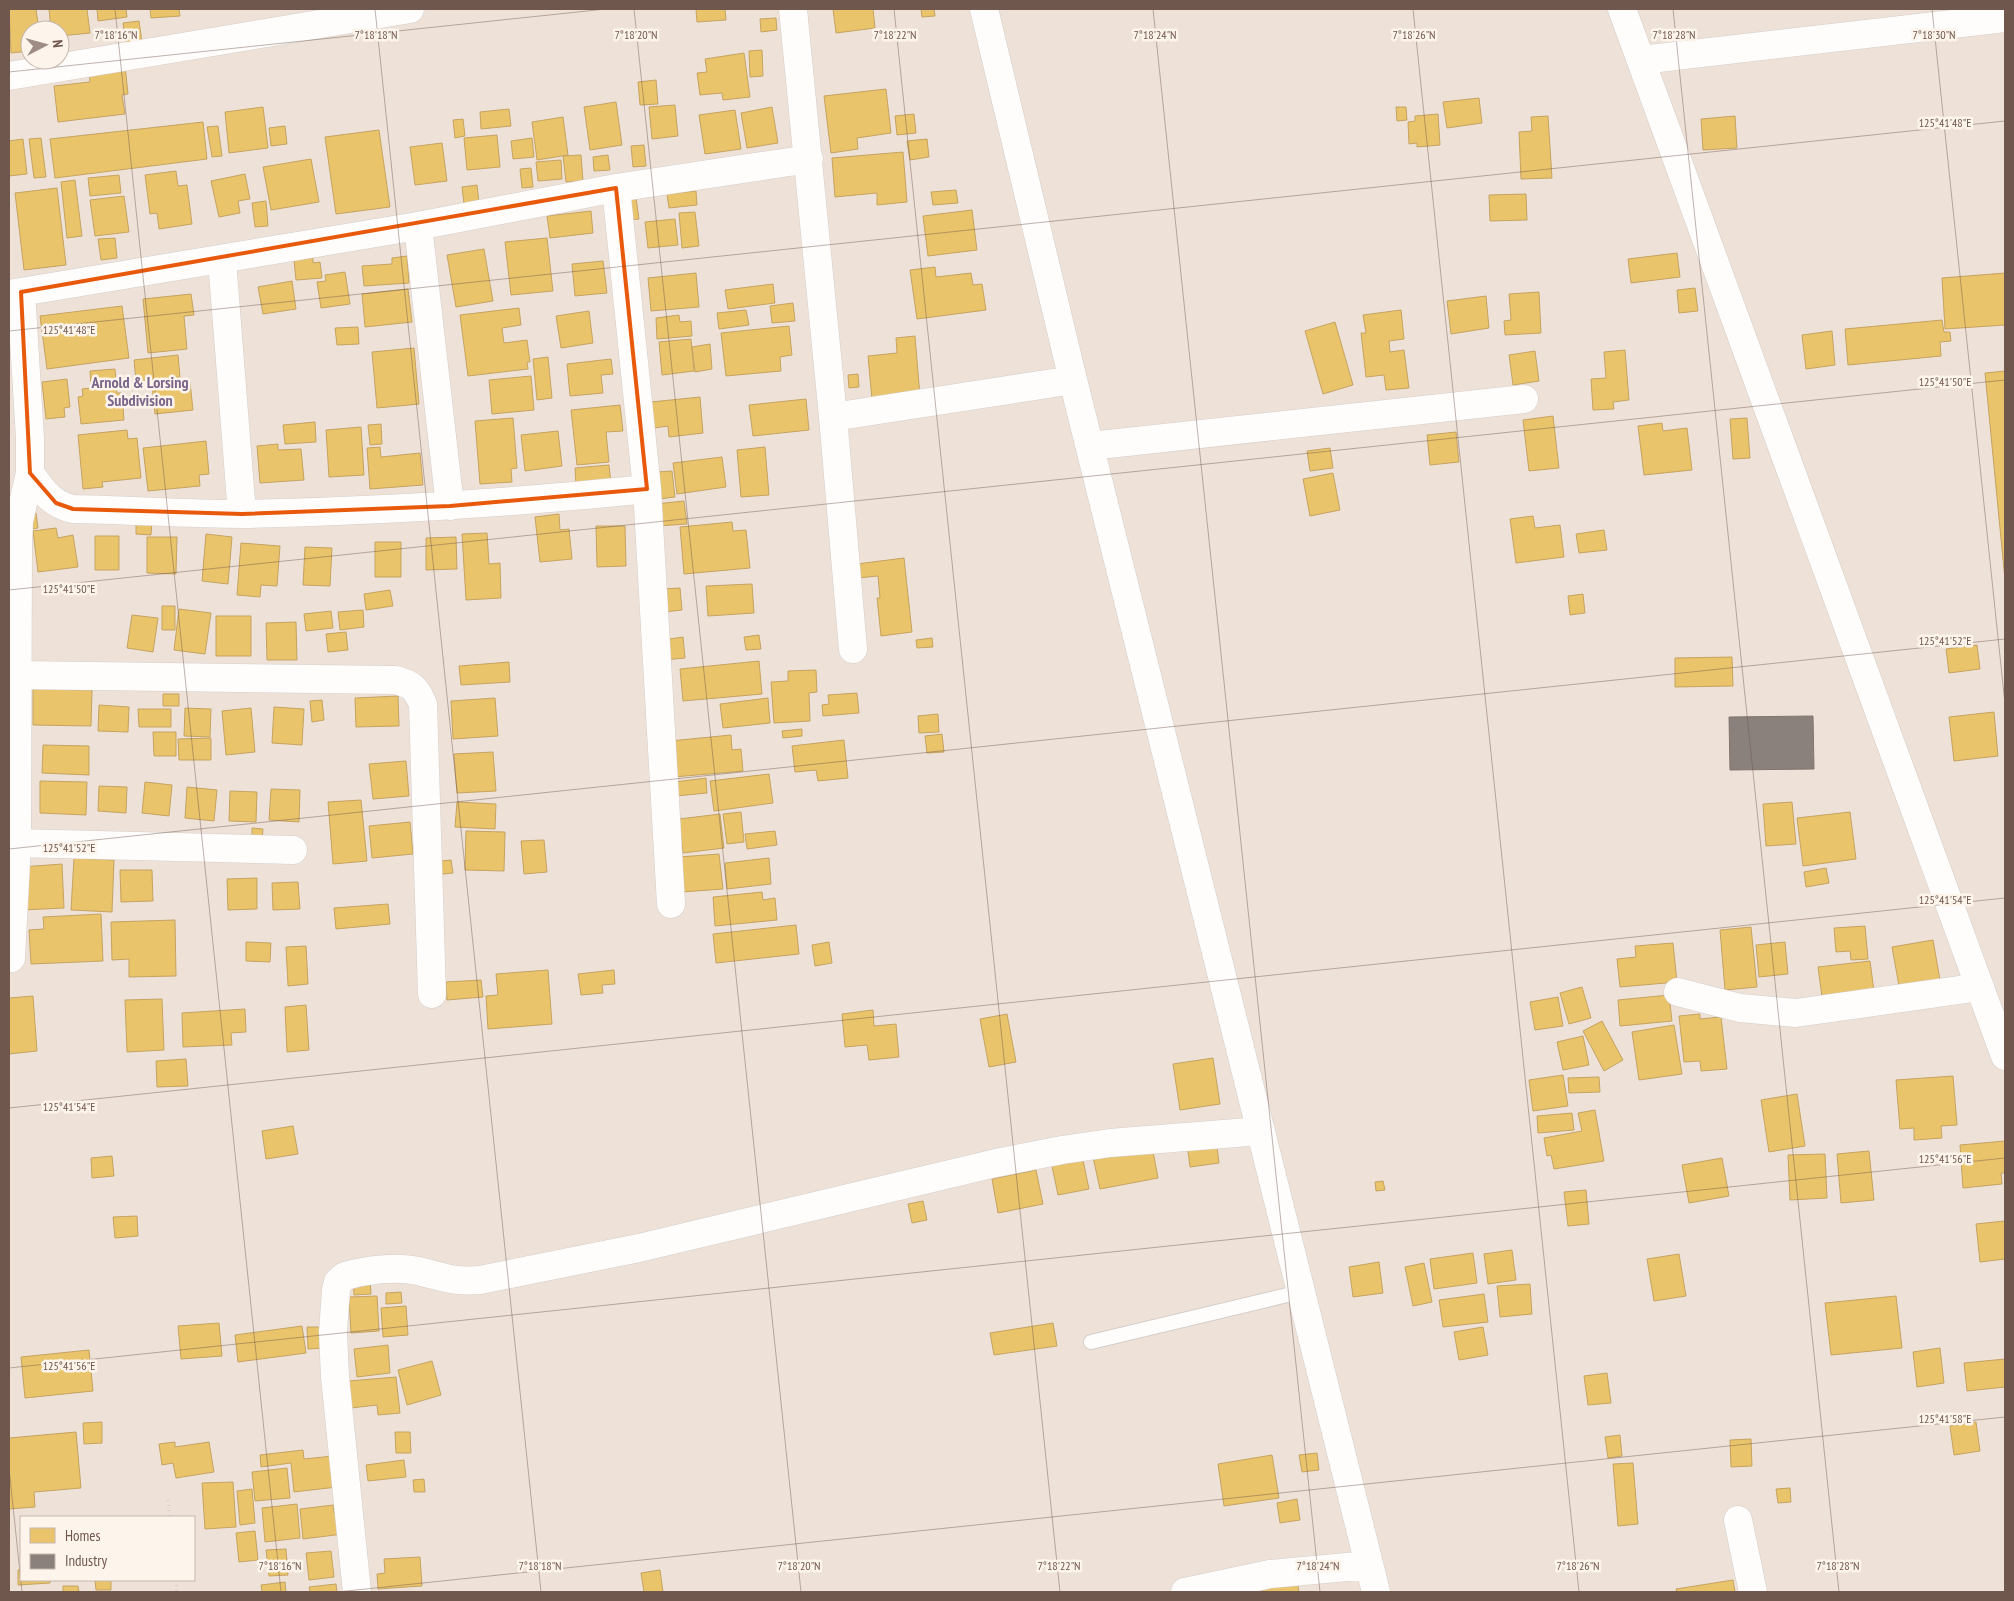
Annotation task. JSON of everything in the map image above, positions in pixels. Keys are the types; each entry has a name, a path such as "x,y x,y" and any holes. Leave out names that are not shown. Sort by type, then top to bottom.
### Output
{"street":[{"path":"9,76 410,9"},
{"path":"793,9 833,417 852,649"},
{"path":"984,9 1073,380 1376,1592"},
{"path":"1622,9 2005,1056"},
{"path":"1641,60 2005,18"},
{"path":"11,958 17,843 19,521 30,473 30,438 15,293 418,226 616,188 809,159"},
{"path":"616,188 647,489 671,904"},
{"path":"418,226 450,506"},
{"path":"222,260 242,514"},
{"path":"833,417 1073,380"},
{"path":"1090,446 1524,399"},
{"path":"30,473 46,494 62,507 73,509 242,514 450,506 540,500 647,489"},
{"path":"18,675 385,680 408,683 418,692 423,704 432,994"},
{"path":"17,843 293,850"},
{"path":"1678,992 1740,1008 1796,1013 1980,987"},
{"path":"357,1592 335,1377 333,1332 336,1290 338,1282 345,1276 401,1269 418,1271 442,1279 460,1281 480,1280 639,1248 1062,1150 1110,1143 1261,1131"},
{"path":"1738,1520 1753,1592"},
{"path":"1185,1592 1270,1574 1369,1565"}],"lane":[{"path":"1091,1342 1300,1292"}],"path":[{"path":"168,1500 170,1516"}],"highlighted area":[{"path":"616,188 647,489 450,506 242,514 73,509 56,503 30,473 21,292"}],"shaded area":[{"path":"9,9 2005,9 2005,1592 9,1592"}],"building: Homes":[{"path":"9,9 36,9 38,20 20,20 20,52 11,53"},
{"path":"49,9 87,9 90,33 70,35 70,20 50,20"},
{"path":"97,9 126,9 127,17 98,21"},
{"path":"150,9 179,9 180,16 151,18"},
{"path":"696,9 725,9 726,20 697,22"},
{"path":"833,9 873,9 875,28 836,33"},
{"path":"921,9 934,9 935,16 922,17"},
{"path":"776,18 777,30 761,32 760,19"},
{"path":"139,21 142,42 126,44 123,23"},
{"path":"762,50 763,76 750,77 749,51"},
{"path":"744,53 750,97 723,100 722,93 700,95 697,73 707,72 705,59"},
{"path":"125,65 128,94 122,95 125,114 58,122 54,86 90,82 89,70"},
{"path":"656,80 658,104 640,105 638,82"},
{"path":"886,89 891,133 857,138 858,149 831,153 824,96"},
{"path":"1479,98 1482,123 1447,128 1443,102"},
{"path":"616,102 622,145 590,150 584,107"},
{"path":"675,105 678,136 652,139 649,107"},
{"path":"263,107 268,148 229,153 225,112"},
{"path":"772,107 778,143 747,148 741,113"},
{"path":"1396,107 1406,107 1407,120 1397,121"},
{"path":"509,109 511,126 481,129 480,112"},
{"path":"735,110 741,149 705,154 699,115"},
{"path":"914,114 916,133 897,135 895,116"},
{"path":"1438,114 1440,145 1417,147 1417,143 1409,144 1408,122 1415,121 1415,116"},
{"path":"1548,116 1552,178 1521,179 1519,132 1532,131 1531,117"},
{"path":"1735,116 1737,148 1703,150 1701,119"},
{"path":"563,117 568,155 537,160 532,122"},
{"path":"463,119 465,136 455,138 453,120"},
{"path":"203,122 207,159 55,178 50,139"},
{"path":"218,126 222,156 212,157 207,127"},
{"path":"285,126 287,144 271,146 269,128"},
{"path":"379,130 390,207 336,214 325,137"},
{"path":"497,135 500,167 467,170 464,138"},
{"path":"41,138 46,177 34,178 29,139"},
{"path":"532,138 534,157 513,159 511,141"},
{"path":"23,139 27,174 9,176 9,141"},
{"path":"927,139 929,157 910,160 907,141"},
{"path":"442,143 447,181 415,185 410,147"},
{"path":"644,145 646,166 633,167 631,146"},
{"path":"903,152 907,202 877,205 877,193 835,197 832,158"},
{"path":"581,155 583,181 566,182 563,156"},
{"path":"608,155 610,170 594,171 593,157"},
{"path":"311,159 319,202 271,210 263,167"},
{"path":"561,160 562,179 538,181 536,162"},
{"path":"531,168 533,187 522,188 520,169"},
{"path":"176,171 178,186 187,185 192,224 159,229 157,213 150,214 145,175"},
{"path":"245,174 250,199 238,201 240,213 219,217 211,181"},
{"path":"119,175 121,193 90,196 88,178"},
{"path":"75,180 82,236 67,238 61,182"},
{"path":"477,185 479,202 464,204 462,187"},
{"path":"57,188 66,265 24,270 15,193"},
{"path":"956,190 958,203 933,205 931,192"},
{"path":"696,191 697,205 669,208 667,194"},
{"path":"1526,194 1527,220 1490,221 1489,195"},
{"path":"124,196 129,232 95,236 90,200"},
{"path":"636,198 639,219 629,220 626,199"},
{"path":"266,201 268,226 255,227 252,203"},
{"path":"972,210 977,250 928,256 923,216"},
{"path":"591,211 593,233 550,238 547,216"},
{"path":"695,212 699,246 682,248 679,213"},
{"path":"675,219 678,245 648,248 645,222"},
{"path":"115,238 117,258 101,260 98,239"},
{"path":"547,238 553,291 511,295 505,242"},
{"path":"484,249 493,301 456,307 447,255"},
{"path":"1677,253 1680,277 1631,283 1628,259"},
{"path":"407,256 409,283 364,286 362,266 392,264 392,258"},
{"path":"313,258 313,263 320,262 322,278 296,280 294,260"},
{"path":"603,261 607,293 575,296 572,264"},
{"path":"935,267 936,277 971,273 973,285 982,284 986,310 917,319 910,270"},
{"path":"345,272 350,304 321,308 317,282 326,281 325,275"},
{"path":"696,273 699,307 651,311 648,278"},
{"path":"2005,273 2005,325 1945,329 1942,278"},
{"path":"292,281 296,309 263,314 258,287"},
{"path":"773,284 775,303 728,309 725,290"},
{"path":"1695,288 1698,311 1679,313 1677,290"},
{"path":"408,289 412,322 365,327 362,294"},
{"path":"1539,292 1541,333 1505,335 1504,321 1511,320 1509,294"},
{"path":"191,294 194,315 184,316 187,349 148,353 143,299"},
{"path":"1486,296 1489,328 1451,334 1447,301"},
{"path":"793,303 795,321 772,323 770,306"},
{"path":"122,306 129,358 47,369 40,316"},
{"path":"519,308 521,325 502,328 504,343 527,340 530,362 527,362 528,369 468,376 460,315"},
{"path":"746,310 749,325 719,329 717,313"},
{"path":"1401,310 1404,339 1389,341 1390,352 1404,350 1409,388 1386,390 1384,375 1366,377 1361,333 1366,333 1363,315"},
{"path":"589,311 593,343 561,348 556,316"},
{"path":"679,315 680,322 691,321 692,336 657,339 656,318"},
{"path":"1942,320 1944,332 1950,332 1951,341 1940,342 1941,356 1848,365 1845,329"},
{"path":"1335,322 1353,385 1323,394 1305,331"},
{"path":"789,326 792,355 780,357 781,371 726,376 721,333"},
{"path":"358,327 359,344 337,345 335,328"},
{"path":"1832,331 1835,365 1806,369 1802,335"},
{"path":"915,336 920,396 872,400 868,356 897,353 896,338"},
{"path":"691,339 694,371 662,375 659,342"},
{"path":"710,344 712,369 695,372 692,347"},
{"path":"414,348 419,404 377,408 372,352"},
{"path":"1625,350 1629,400 1613,402 1614,409 1593,410 1591,379 1606,378 1604,352"},
{"path":"1535,351 1539,381 1513,385 1509,355"},
{"path":"178,355 180,377 136,381 134,360"},
{"path":"548,357 552,398 537,400 533,359"},
{"path":"611,359 613,374 601,375 603,393 570,396 567,364"},
{"path":"115,369 117,393 122,393 124,420 81,424 78,397 83,396 82,389 91,388 90,371"},
{"path":"2005,371 2005,580 1985,373"},
{"path":"858,374 859,387 849,388 848,375"},
{"path":"531,376 534,410 492,414 489,380"},
{"path":"67,379 70,407 64,408 65,417 46,419 42,382"},
{"path":"190,382 193,410 155,414 152,385"},
{"path":"700,397 703,433 669,437 668,426 654,428 651,402"},
{"path":"806,399 809,430 753,436 749,405"},
{"path":"620,405 623,431 606,432 609,462 577,465 571,410"},
{"path":"1553,416 1559,468 1529,471 1523,420"},
{"path":"513,418 517,468 511,469 512,482 480,484 475,421"},
{"path":"1747,418 1750,458 1733,459 1730,419"},
{"path":"315,422 316,442 285,444 283,425"},
{"path":"1662,423 1663,431 1687,428 1692,470 1644,475 1638,426"},
{"path":"381,424 382,444 370,445 368,425"},
{"path":"361,427 364,475 329,477 326,430"},
{"path":"127,430 128,439 137,438 141,478 102,482 103,487 83,489 78,435"},
{"path":"558,431 562,466 525,471 521,435"},
{"path":"1456,432 1459,462 1430,465 1427,435"},
{"path":"206,441 209,474 199,475 200,486 148,491 143,448"},
{"path":"278,444 278,450 301,449 304,480 260,483 257,446"},
{"path":"380,447 381,457 420,453 423,485 370,489 367,448"},
{"path":"765,447 769,495 741,497 737,450"},
{"path":"1330,448 1333,468 1310,471 1307,451"},
{"path":"722,457 726,487 677,494 673,463"},
{"path":"609,465 611,483 576,486 575,468"},
{"path":"672,471 675,497 659,499 657,472"},
{"path":"1333,473 1340,510 1310,516 1303,479"},
{"path":"684,501 687,524 657,526 655,504"},
{"path":"36,513 38,528 28,530 26,515"},
{"path":"559,514 560,530 569,529 572,559 540,562 535,517"},
{"path":"1533,516 1535,528 1560,525 1564,557 1516,563 1510,519"},
{"path":"136,520 152,520 151,535 136,534"},
{"path":"732,522 733,531 746,530 750,568 684,574 680,527"},
{"path":"596,526 625,526 626,566 597,567"},
{"path":"56,528 58,538 73,535 78,567 38,572 33,531"},
{"path":"1604,530 1607,550 1579,553 1576,534"},
{"path":"487,533 489,564 500,563 501,598 466,600 462,534"},
{"path":"206,534 232,537 228,584 202,581"},
{"path":"95,536 119,536 119,570 95,570"},
{"path":"147,537 177,537 176,574 147,573"},
{"path":"456,537 457,569 426,570 426,538"},
{"path":"375,542 401,542 401,577 375,577"},
{"path":"241,543 280,546 277,586 261,585 260,597 237,595"},
{"path":"305,547 332,548 330,586 303,585"},
{"path":"904,558 912,632 881,636 877,598 880,598 878,576 858,578 857,564"},
{"path":"752,584 754,613 708,616 706,586"},
{"path":"680,588 682,610 665,612 662,589"},
{"path":"390,590 393,606 366,610 364,594"},
{"path":"1583,594 1585,613 1570,615 1568,596"},
{"path":"162,606 175,606 175,630 162,630"},
{"path":"179,609 211,613 205,654 174,650"},
{"path":"363,610 364,627 340,630 338,612"},
{"path":"331,611 333,628 306,631 304,614"},
{"path":"132,615 158,618 153,652 127,648"},
{"path":"216,616 251,616 251,656 216,656"},
{"path":"296,622 297,660 267,660 266,623"},
{"path":"346,632 348,650 328,652 326,634"},
{"path":"759,635 761,649 746,650 744,637"},
{"path":"683,637 685,658 664,660 662,640"},
{"path":"932,638 933,647 917,648 916,640"},
{"path":"1977,645 1980,669 1949,673 1946,649"},
{"path":"1732,657 1733,686 1675,687 1675,658"},
{"path":"759,661 762,694 683,701 680,669"},
{"path":"509,662 510,682 461,685 459,666"},
{"path":"816,670 817,692 809,693 810,721 774,723 771,682 788,681 788,671"},
{"path":"33,689 92,690 91,726 33,725"},
{"path":"857,693 859,713 823,716 822,705 829,704 828,695"},
{"path":"163,694 179,694 179,706 163,706"},
{"path":"398,696 399,726 356,727 355,698"},
{"path":"495,698 498,736 453,739 451,701"},
{"path":"768,698 770,723 723,728 720,704"},
{"path":"322,700 324,720 312,722 310,701"},
{"path":"99,705 129,707 128,732 98,731"},
{"path":"274,707 304,709 302,745 272,743"},
{"path":"185,708 211,709 210,737 184,736"},
{"path":"251,708 255,752 226,755 222,711"},
{"path":"138,709 171,709 171,727 139,727"},
{"path":"1994,712 1998,756 1954,761 1949,717"},
{"path":"938,714 939,732 919,733 918,716"},
{"path":"802,729 802,736 783,738 782,731"},
{"path":"153,732 176,732 176,756 154,756"},
{"path":"942,734 944,752 927,753 925,736"},
{"path":"731,735 732,750 741,749 743,771 674,777 670,741"},
{"path":"211,738 211,760 179,760 178,739"},
{"path":"844,740 848,778 818,781 816,770 795,772 792,746"},
{"path":"43,745 89,746 89,775 42,773"},
{"path":"493,752 496,791 457,793 454,754"},
{"path":"406,761 409,796 373,799 369,764"},
{"path":"769,774 773,803 714,811 710,781"},
{"path":"706,778 707,793 676,796 674,782"},
{"path":"40,781 87,782 86,815 40,813"},
{"path":"145,782 172,785 169,816 142,813"},
{"path":"99,786 127,787 126,813 98,811"},
{"path":"187,787 217,790 214,821 185,818"},
{"path":"271,789 300,790 299,822 269,820"},
{"path":"230,791 257,792 256,822 229,821"},
{"path":"361,800 367,861 333,864 328,802"},
{"path":"457,802 496,804 495,829 455,827"},
{"path":"1792,802 1796,844 1766,846 1763,804"},
{"path":"741,812 744,842 727,844 723,814"},
{"path":"1850,812 1856,859 1803,866 1797,818"},
{"path":"720,814 724,848 683,853 679,819"},
{"path":"410,822 413,854 372,858 369,826"},
{"path":"252,828 263,829 262,840 252,840"},
{"path":"466,831 505,832 504,871 465,870"},
{"path":"775,831 777,845 747,849 745,834"},
{"path":"544,840 547,872 524,874 521,841"},
{"path":"719,854 723,889 682,892 679,857"},
{"path":"74,858 114,860 112,912 71,910"},
{"path":"769,858 771,884 727,889 725,863"},
{"path":"451,860 453,873 434,875 432,862"},
{"path":"62,864 64,908 23,910 21,867"},
{"path":"1826,868 1829,883 1806,887 1804,872"},
{"path":"120,870 152,870 153,901 121,902"},
{"path":"257,878 257,909 228,910 227,879"},
{"path":"298,882 300,909 273,910 272,883"},
{"path":"762,892 763,900 775,898 777,920 715,926 713,897"},
{"path":"388,904 390,924 336,929 334,908"},
{"path":"101,914 103,961 31,964 29,930 44,929 43,917"},
{"path":"175,920 176,976 129,977 129,959 112,960 111,922"},
{"path":"796,925 799,954 716,963 713,934"},
{"path":"1865,926 1868,959 1851,960 1850,951 1836,952 1834,928"},
{"path":"1751,927 1757,987 1725,990 1720,930"},
{"path":"1933,940 1940,980 1899,986 1892,947"},
{"path":"246,942 271,943 270,962 246,961"},
{"path":"829,942 832,963 815,966 812,945"},
{"path":"1785,942 1788,974 1759,977 1756,945"},
{"path":"1673,943 1677,982 1620,987 1617,959 1636,957 1635,946"},
{"path":"306,946 308,984 288,986 286,947"},
{"path":"1870,961 1874,991 1822,997 1818,967"},
{"path":"548,970 552,1024 488,1029 486,996 498,995 496,974"},
{"path":"614,970 615,984 602,985 603,993 581,995 578,974"},
{"path":"481,980 483,997 447,1000 446,982"},
{"path":"1582,987 1591,1018 1569,1024 1560,993"},
{"path":"1669,995 1672,1021 1620,1026 1618,1000"},
{"path":"33,996 37,1051 9,1054 9,998"},
{"path":"1558,997 1563,1026 1535,1030 1530,1002"},
{"path":"162,999 164,1050 127,1052 125,1000"},
{"path":"306,1005 309,1050 287,1052 285,1007"},
{"path":"245,1009 246,1032 231,1033 232,1045 183,1047 182,1013"},
{"path":"873,1010 874,1026 896,1024 899,1057 869,1060 867,1045 845,1047 842,1014"},
{"path":"1007,1014 1016,1062 989,1067 980,1019"},
{"path":"1700,1014 1700,1019 1721,1017 1727,1069 1701,1071 1700,1061 1684,1062 1679,1016"},
{"path":"1602,1021 1623,1060 1604,1071 1583,1031"},
{"path":"1674,1025 1682,1074 1639,1080 1632,1032"},
{"path":"1583,1036 1589,1065 1563,1070 1557,1042"},
{"path":"1213,1058 1220,1104 1180,1110 1173,1064"},
{"path":"186,1059 188,1086 157,1087 156,1061"},
{"path":"1563,1075 1568,1106 1533,1111 1529,1080"},
{"path":"1953,1076 1957,1125 1941,1126 1942,1138 1914,1140 1914,1128 1900,1129 1896,1080"},
{"path":"1599,1077 1600,1092 1569,1093 1568,1078"},
{"path":"1797,1094 1805,1146 1769,1152 1761,1100"},
{"path":"1595,1110 1604,1161 1554,1169 1551,1155 1547,1156 1544,1138 1582,1131 1578,1113"},
{"path":"1572,1113 1574,1130 1538,1133 1537,1116"},
{"path":"293,1126 298,1154 266,1159 262,1131"},
{"path":"1216,1139 1219,1163 1190,1167 1187,1143"},
{"path":"2005,1141 2005,1173 2001,1173 2002,1184 1963,1188 1960,1145"},
{"path":"1152,1146 1158,1178 1100,1189 1093,1157"},
{"path":"1869,1151 1874,1200 1841,1203 1837,1154"},
{"path":"1825,1154 1827,1198 1790,1200 1788,1155"},
{"path":"112,1156 114,1176 92,1178 91,1158"},
{"path":"1722,1158 1729,1196 1689,1203 1682,1165"},
{"path":"1083,1160 1089,1189 1058,1195 1052,1166"},
{"path":"1036,1170 1043,1204 998,1213 992,1179"},
{"path":"1383,1181 1385,1190 1376,1191 1375,1182"},
{"path":"1586,1190 1589,1224 1568,1226 1564,1192"},
{"path":"923,1201 927,1220 912,1223 908,1204"},
{"path":"137,1216 138,1236 115,1238 113,1217"},
{"path":"2005,1221 2005,1259 1980,1262 1976,1224"},
{"path":"1512,1250 1516,1280 1488,1284 1484,1254"},
{"path":"1473,1253 1477,1283 1434,1289 1430,1259"},
{"path":"1679,1254 1686,1296 1654,1301 1647,1259"},
{"path":"1379,1262 1383,1293 1353,1297 1349,1267"},
{"path":"1424,1263 1432,1302 1413,1306 1405,1267"},
{"path":"370,1277 371,1294 354,1295 353,1278"},
{"path":"1530,1284 1532,1314 1500,1317 1497,1286"},
{"path":"401,1292 402,1303 386,1304 386,1293"},
{"path":"1484,1294 1488,1322 1443,1327 1439,1300"},
{"path":"377,1296 379,1331 351,1333 349,1297"},
{"path":"1896,1296 1902,1348 1831,1355 1825,1303"},
{"path":"406,1306 408,1335 383,1337 381,1308"},
{"path":"219,1323 222,1356 181,1359 178,1326"},
{"path":"1053,1323 1057,1346 994,1355 990,1333"},
{"path":"302,1326 306,1353 238,1362 235,1335"},
{"path":"307,1327 323,1327 324,1348 308,1349"},
{"path":"1483,1327 1488,1355 1459,1360 1454,1332"},
{"path":"388,1345 390,1373 357,1377 354,1349"},
{"path":"1940,1348 1944,1383 1917,1387 1913,1352"},
{"path":"89,1350 93,1391 25,1398 21,1357"},
{"path":"2005,1359 2005,1387 1967,1391 1964,1363"},
{"path":"432,1361 441,1395 407,1405 398,1370"},
{"path":"1607,1373 1611,1403 1588,1405 1584,1376"},
{"path":"396,1377 400,1413 378,1415 377,1405 351,1408 348,1381"},
{"path":"102,1422 102,1443 84,1444 83,1423"},
{"path":"1976,1422 1980,1451 1954,1455 1950,1426"},
{"path":"76,1432 81,1488 34,1492 35,1507 9,1509 9,1438"},
{"path":"395,1432 410,1432 411,1453 396,1453"},
{"path":"1620,1435 1622,1456 1608,1458 1605,1437"},
{"path":"1751,1439 1752,1466 1731,1467 1730,1440"},
{"path":"175,1442 175,1447 209,1442 214,1472 176,1478 173,1463 162,1465 159,1444"},
{"path":"303,1450 304,1459 333,1456 337,1487 294,1492 291,1463 261,1467 260,1455"},
{"path":"1317,1453 1319,1470 1302,1472 1299,1455"},
{"path":"1272,1455 1279,1498 1224,1506 1218,1464"},
{"path":"404,1460 406,1477 368,1481 366,1465"},
{"path":"1633,1463 1638,1524 1618,1526 1613,1464"},
{"path":"287,1468 290,1498 255,1501 252,1472"},
{"path":"424,1479 425,1492 414,1492 413,1480"},
{"path":"233,1482 236,1527 205,1529 202,1483"},
{"path":"1790,1488 1791,1502 1778,1503 1776,1489"},
{"path":"252,1489 255,1523 240,1525 237,1491"},
{"path":"1297,1499 1300,1520 1280,1523 1277,1503"},
{"path":"297,1504 300,1538 265,1542 262,1508"},
{"path":"333,1505 334,1513 341,1512 343,1534 303,1539 300,1509"},
{"path":"255,1531 258,1560 239,1562 236,1533"},
{"path":"286,1549 288,1575 269,1576 266,1550"},
{"path":"331,1551 334,1577 309,1580 306,1553"},
{"path":"420,1557 422,1586 378,1589 377,1574 385,1573 384,1559"},
{"path":"20,1569 20,1581 50,1581 50,1583 18,1585 18,1570"},
{"path":"660,1570 663,1592 644,1592 641,1573"},
{"path":"1733,1580 1735,1592 1677,1592 1676,1589"},
{"path":"95,1581 111,1581 111,1590 96,1590"},
{"path":"1297,1581 1299,1592 1258,1592 1257,1587"},
{"path":"285,1582 286,1592 262,1592 261,1585"},
{"path":"336,1584 337,1592 310,1592 309,1587"},
{"path":"63,1586 78,1586 79,1592 63,1592"}],"building: Industry":[{"path":"1813,716 1814,769 1730,770 1729,717"}],"district":[{"name":"Arnold & Lorsing Subdivision","path":"140,391"}]}
